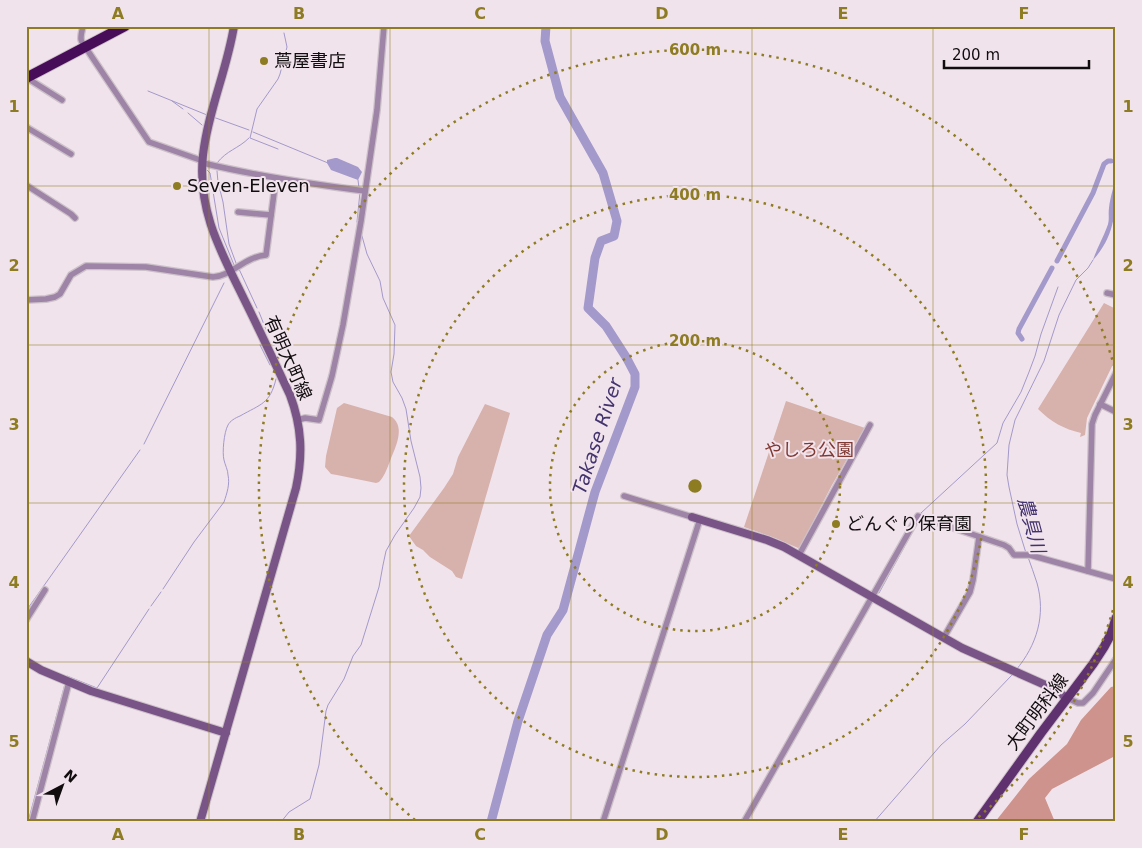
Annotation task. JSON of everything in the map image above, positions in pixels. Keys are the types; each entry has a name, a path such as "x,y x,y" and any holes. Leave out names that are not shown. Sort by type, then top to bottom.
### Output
{"highway":[{"path":"27,78 125,26"}],"main road":[{"name":"有明大町線","path":"200,822 296,488 301,457 298,420 290,395 215,238 206,209 203,190 203,162 210,121 234,26"},
{"path":"696,518 767,540 799,555 978,656 1052,688 1067,698"},
{"name":"大町明科線","path":"977,822 1094,664 1111,634 1116,618"},
{"path":"26,661 41,670 92,691 226,733"}],"street":[{"path":"83,26 80,40 149,142 223,168 365,191"},
{"path":"298,420 305,418 319,420 332,376 343,325 365,191 377,110 384,26"},
{"path":"27,78 62,100"},
{"path":"26,127 70,154"},
{"path":"26,300 55,297 60,294 71,275 86,266 146,267 220,276 252,258 266,255 276,178"},
{"path":"26,185 75,218"},
{"path":"238,212 272,215"},
{"path":"1107,293 1116,295"},
{"path":"1088,570 1091,428 1093,419 1116,373"},
{"path":"1100,404 1116,412"},
{"path":"799,555 870,425"},
{"path":"603,822 696,518 624,496"},
{"path":"744,822 918,516 1007,546 1016,555 1030,555 1116,579"},
{"path":"944,637 970,592 979,537"},
{"path":"26,620 45,590"},
{"path":"1067,698 1083,703 1093,693 1116,658"},
{"path":"32,822 68,682"}],"green space":[{"path":"1104,303 1116,309 1116,358 1087,418 1085,435 1080,437 1081,433 1058,424 1038,409"},
{"name":"やしろ公園","path":"786,401 865,428 798,548 744,527"},
{"path":"344,403 392,417 396,422 399,432 397,444 385,473 379,482 331,474 325,467 337,408"},
{"path":"485,404 510,413 462,579 456,577 452,571 416,546 409,536 453,474 458,457"}],"shaded area":[{"path":"335,158 358,167 362,172 358,180 331,170 327,160"},
{"path":"1116,173 1114,219 1107,240 1093,260 1108,224"},
{"path":"1116,686 1115,756 1052,789 1045,798 1055,822 995,822 1029,779 1067,744 1081,720 1111,687"}],"waterway":[{"name":"Takase River","path":"491,822 518,721 547,635 563,610 595,492 635,387 635,374 626,357 606,326 588,308 595,258 601,241 614,236 617,221 603,173 560,97 545,41 546,26"},
{"path":"278,149 250,138 257,109 280,74 287,47 284,33"},
{"path":"148,91 207,115"},
{"path":"172,101 183,109"},
{"path":"188,113 202,125"},
{"path":"213,117 249,130"},
{"path":"253,132 328,163"},
{"path":"217,163 249,138"},
{"path":"1057,261 1093,193 1104,164 1111,161"},
{"path":"207,170 210,173 219,228 234,265"},
{"path":"217,171 229,244 236,263"},
{"path":"358,180 359,188"},
{"path":"357,222 360,192"},
{"path":"281,822 289,812 310,799 319,765 328,705 344,679 353,656 361,645 379,587 386,551 420,497 420,477 411,441 406,409 393,382 391,372 395,325 383,298 380,281 367,254 362,236"},
{"name":"農具川","path":"1026,553 1017,524 1007,475 1009,445 1015,420 1044,361 1059,315 1076,280 1093,260"},
{"path":"1022,339 1018,333 1019,329 1052,268"},
{"path":"239,269 257,308"},
{"path":"144,444 224,283"},
{"path":"921,513 997,443 1003,423 1021,392 1029,372 1058,287"},
{"path":"259,312 267,332"},
{"path":"260,345 270,365"},
{"path":"163,589 194,542 224,502 229,482 223,453 224,437 228,425 268,399 276,379"},
{"path":"26,611 140,450"},
{"path":"879,593 919,520"},
{"name":"農具川","path":"1016,670 1034,640 1040,618 1040,595 1028,557"},
{"path":"151,606 161,592"},
{"path":"66,677 97,688 149,609"},
{"name":"農具川","path":"874,822 941,745 965,724 1012,675"},
{"path":"28,822 65,684"}],"place":[{"name":"蔦屋書店","path":"264,61"},
{"name":"Seven-Eleven","path":"177,186"},
{"name":"どんぐり保育園","path":"836,524"}]}
